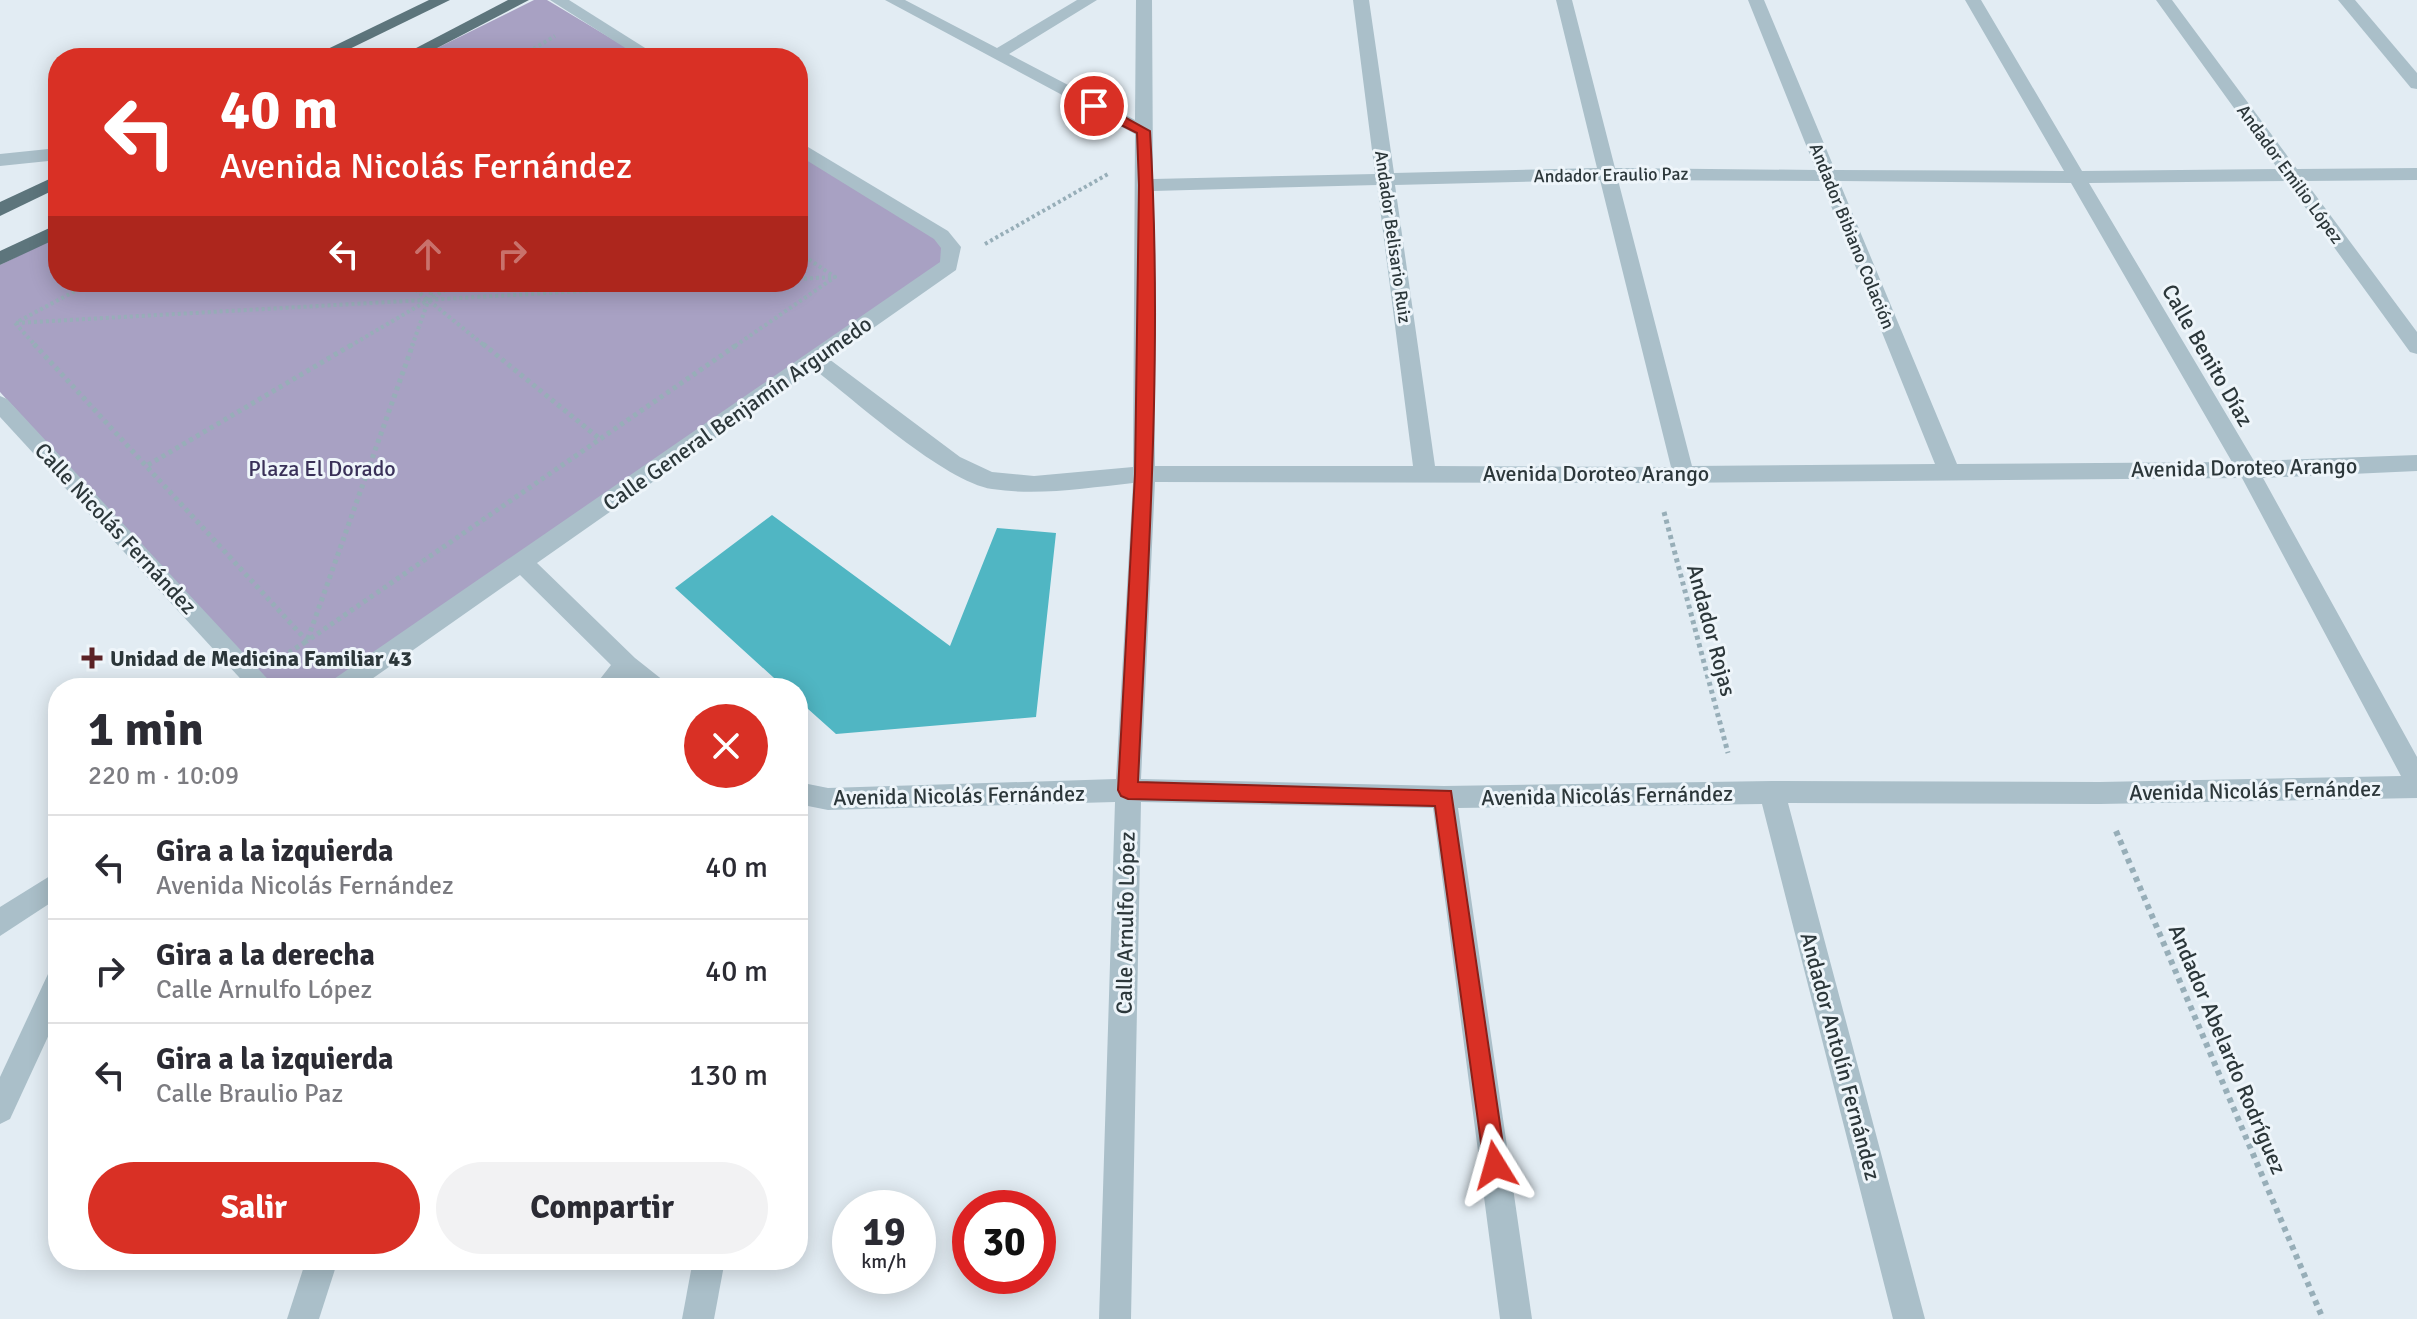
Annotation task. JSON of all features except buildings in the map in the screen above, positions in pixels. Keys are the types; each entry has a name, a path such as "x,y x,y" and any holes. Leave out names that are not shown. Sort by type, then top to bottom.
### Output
{"main road":[{"path":"339,48 442,0"},
{"path":"425,48 521,0"},
{"path":"0,210 48,186"},
{"path":"0,259 48,235"}],"street":[{"path":"558,0 637,48"},
{"path":"893,0 996,55 1143,142"},
{"path":"996,55 1089,0"},
{"name":"Calle Arnulfo López","path":"1115,1319 1128,790 1144,474 1144,0"},
{"name":"Andador Belisario Ruiz","path":"1361,0 1425,473"},
{"path":"1564,0 1683,473"},
{"name":"Andador Bibiano Colación","path":"1756,0 1949,471"},
{"name":"Calle Benito Díaz","path":"1973,0 2248,470 2417,781"},
{"name":"Andador Emilio López","path":"2164,0 2417,347"},
{"path":"2346,0 2417,84"},
{"path":"808,153 941,235 951,247 949,265"},
{"path":"0,160 48,155"},
{"name":"Andador Eraulio Paz","path":"1146,185 1609,174 2076,177 2417,174"},
{"name":"Calle General Benjamín Argumedo","path":"355,678 949,265"},
{"name":"Avenida Doroteo Arango","path":"814,358 952,463 989,480 1034,484 1144,474 1654,475 2248,470 2417,463"},
{"name":"Calle Nicolás Fernández","path":"0,404 255,678"},
{"path":"522,563 642,678"},
{"path":"614,678 626,665"},
{"name":"Avenida Nicolás Fernández","path":"808,795 828,799 1128,790 1444,797 1772,792 2100,793 2417,787"},
{"name":"Andador Antolín Fernández","path":"1772,792 1909,1319"},
{"path":"1444,797 1516,1319"},
{"path":"0,923 48,890"},
{"path":"0,1109 48,1006"},
{"path":"303,1319 319,1270"},
{"path":"698,1319 707,1270"}],"path":[{"path":"949,265 1143,142"},
{"path":"808,259 835,277"},
{"path":"808,278 835,277"},
{"path":"307,641 835,277"},
{"path":"15,323 73,292"},
{"path":"418,292 600,439"},
{"path":"307,641 431,292"},
{"path":"148,465 442,292"},
{"path":"15,323 568,292"},
{"path":"15,323 307,641"},
{"name":"Andador Rojas","path":"1654,475 1739,793"},
{"name":"Andador Abelardo Rodríguez","path":"2100,793 2323,1319"}],"green space":[{"path":"534,0 547,0 627,48 437,48"},
{"name":"Plaza El Dorado","path":"808,157 940,237 947,264 345,678 262,678 0,392 0,265 48,241 48,292 808,292"}],"place":[{"name":"Unidad de Medicina Familiar 43","path":"92,658"}],"route":[{"path":"1094,106 1143,131 1146,185 1144,474 1128,790 1444,797 1495,1165"}]}
